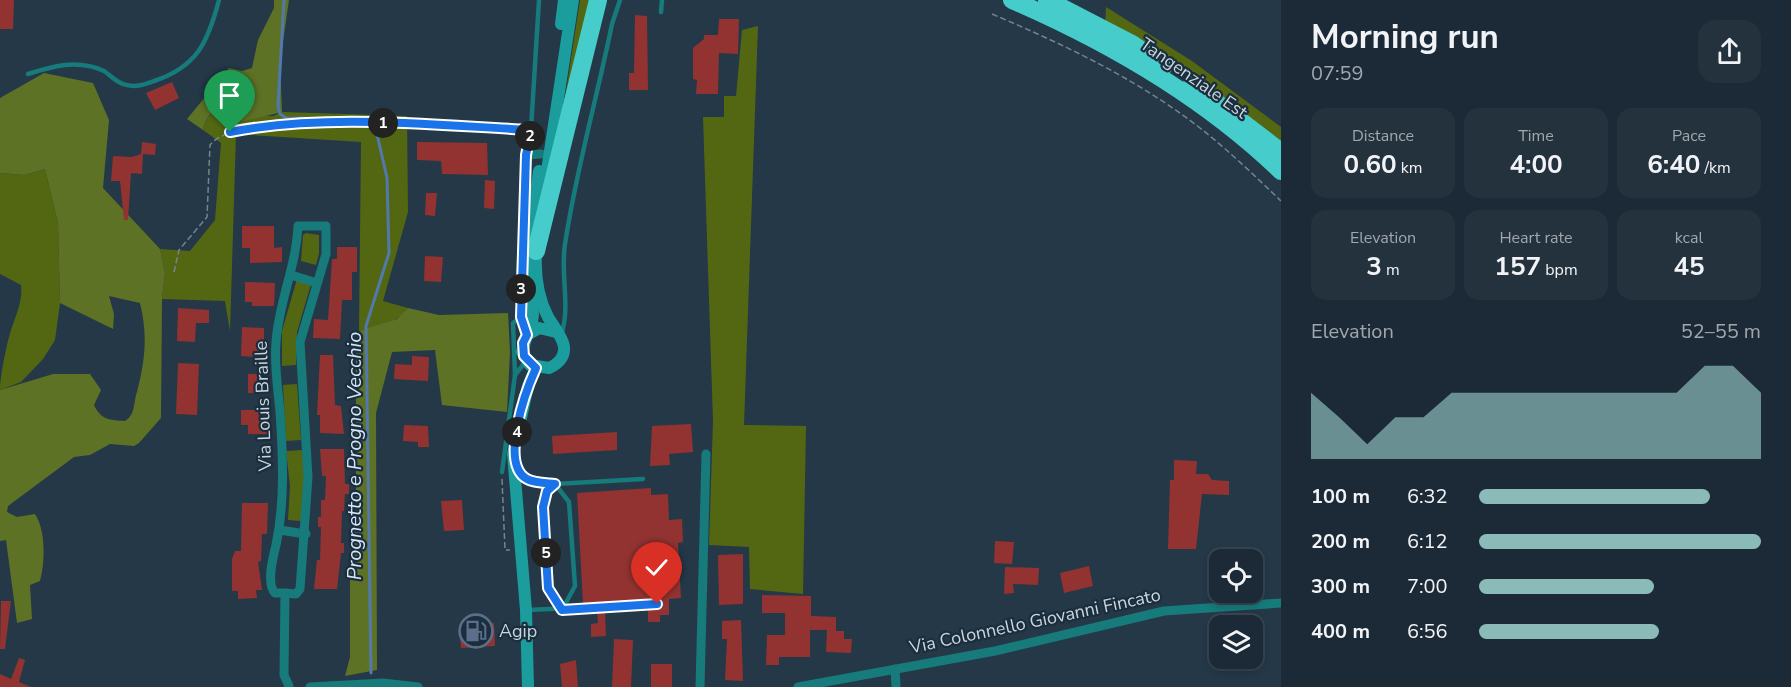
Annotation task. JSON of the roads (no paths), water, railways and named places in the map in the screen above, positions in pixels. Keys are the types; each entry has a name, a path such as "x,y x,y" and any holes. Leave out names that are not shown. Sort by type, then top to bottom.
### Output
{"highway":[{"path":"536,251 598,0"},
{"name":"Tangenziale Est","path":"1011,0 1126,56 1179,89 1281,171"},
{"name":"Tangenziale Est","path":"1047,0 1132,44 1220,104 1281,152"}],"main road":[{"path":"528,687 526,610 513,454 531,364 522,348 529,333 533,314 528,250 564,0"},
{"path":"531,364 549,368 559,362 564,350 545,312 535,275 536,251 573,0"},
{"path":"529,333 543,327 558,334"}],"street":[{"path":"531,130 526,155 541,154"},
{"name":"Via Louis Braille","path":"298,226 326,226 326,254 317,283 300,342 308,477 306,534 300,589 296,594 275,593 272,588 272,561 279,530 284,468 275,345 297,254 298,226"},
{"path":"291,274 317,283"},
{"path":"700,687 706,454"},
{"path":"279,530 306,534"},
{"path":"285,593 284,675 290,687"},
{"name":"Via Colonnello Giovanni Fincato","path":"798,687 995,651 1164,611 1281,603"},
{"path":"895,669 896,687"},
{"path":"310,687 383,683 418,687"}],"lane":[{"path":"28,74 61,64 87,66 105,72 121,84 140,86 169,76 192,61 202,49 219,0"},
{"path":"531,130 539,0"},
{"path":"558,334 566,313 562,260 570,210 612,24 620,0"},
{"path":"661,12 662,0"},
{"path":"526,155 521,317 529,333"},
{"path":"502,472 515,375 513,323 521,317"},
{"path":"515,375 531,364"},
{"path":"513,454 521,475 528,480 555,484 643,479"},
{"path":"555,484 547,491 543,507 548,588 562,610"},
{"path":"555,484 569,502 575,586 562,610"},
{"path":"526,610 657,604"}],"waterway":[{"name":"Prognetto e Progno Vecchio","path":"284,0 278,106 280,114 286,118 376,119"},
{"name":"Prognetto e Progno Vecchio","path":"371,673 366,326 389,253 387,178 377,134"}],"place":[{"name":"Agip","path":"476,631"}]}
